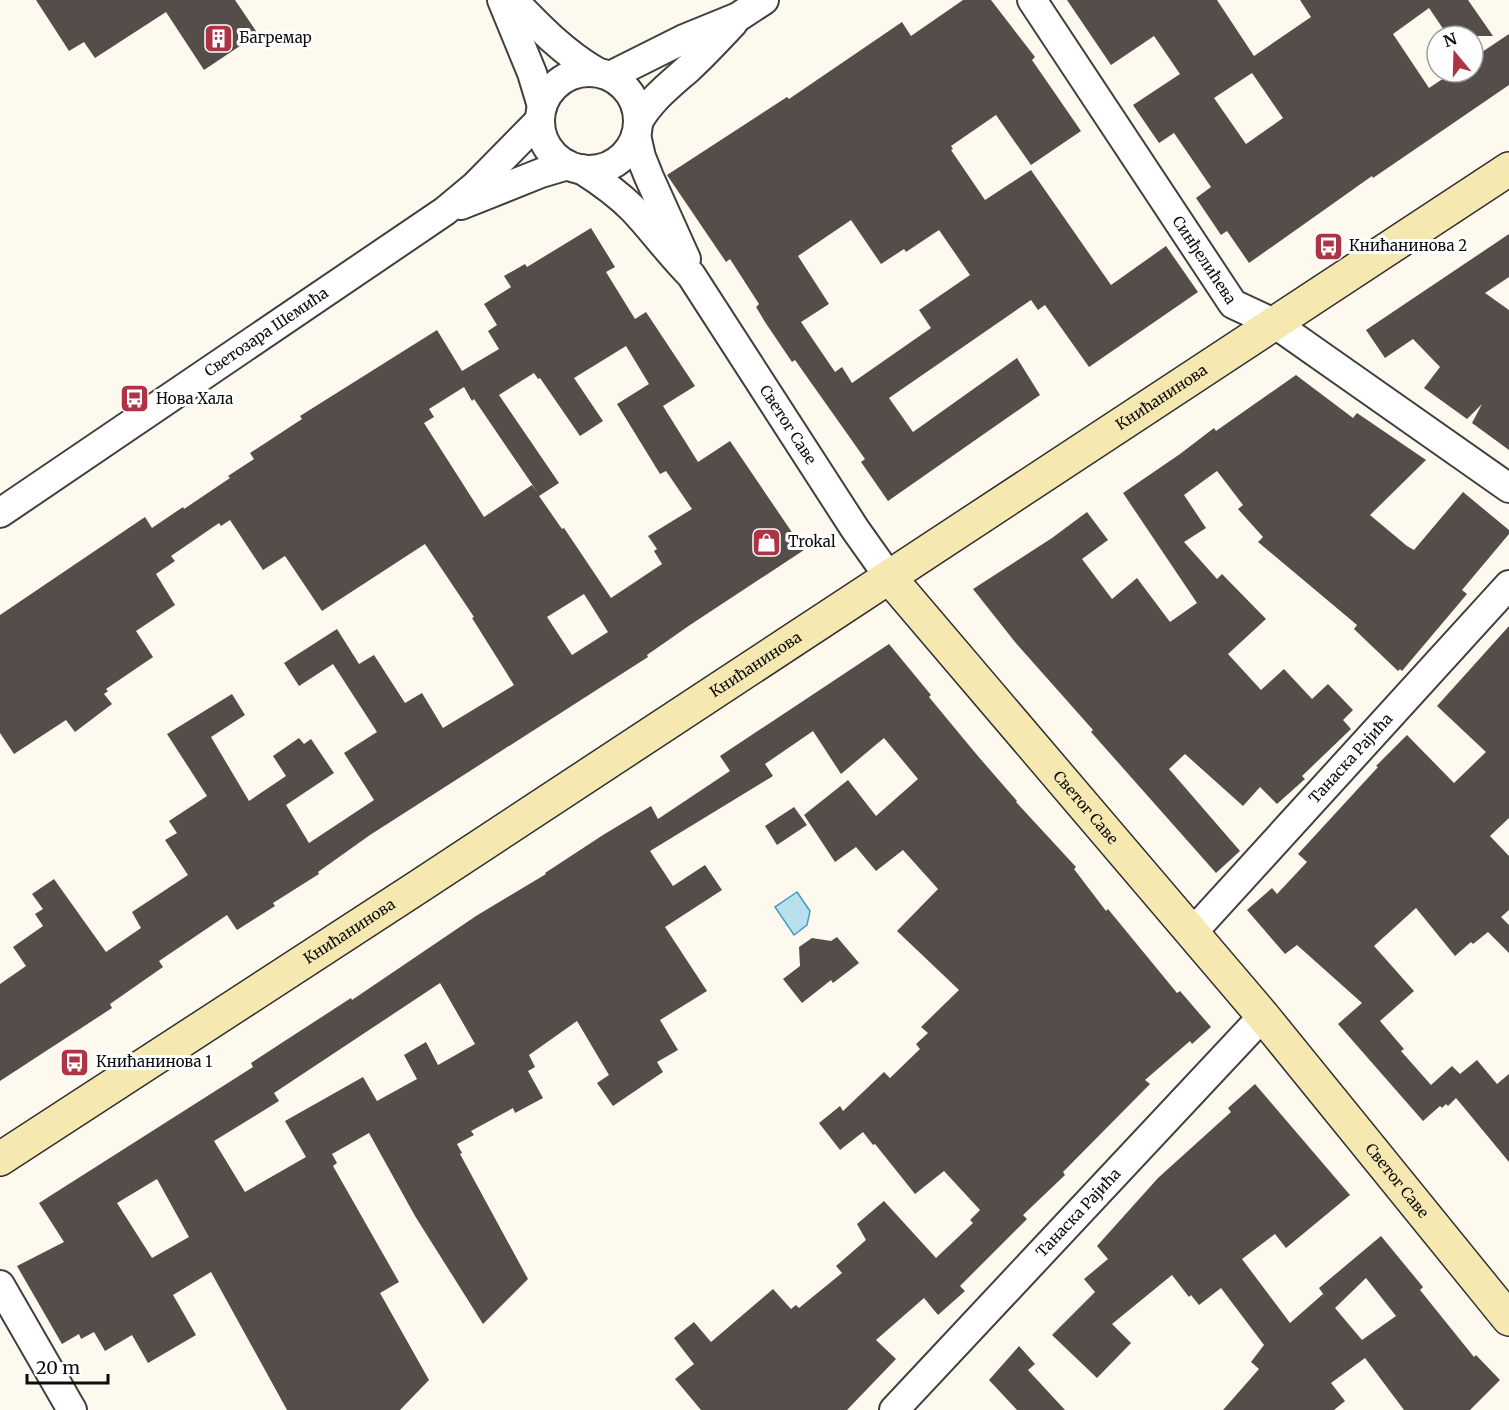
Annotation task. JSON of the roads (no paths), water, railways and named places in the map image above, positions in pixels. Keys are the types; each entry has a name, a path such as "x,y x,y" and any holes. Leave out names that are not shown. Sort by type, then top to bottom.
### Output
{"main road":[{"name":"Книћанинова","path":"0,1159 428,881 1509,169"},
{"name":"Светог Саве","path":"889,577 1263,1016 1509,1319"}],"street":[{"path":"502,0 532,73 541,113 541,133 547,146 556,157 574,167 595,170 609,166 621,158 630,148 645,109 738,17"},
{"path":"513,0 550,39 580,62 622,84 631,95 637,108 637,128"},
{"path":"541,113 553,88 569,75 583,72 604,74 738,17 764,0"},
{"name":"Синђелићева","path":"1032,0 1233,304 1274,323 1509,488"},
{"name":"Светозара Шемића","path":"0,513 445,211 475,186 541,113"},
{"name":"Светог Саве","path":"637,128 641,157 683,249 691,275"},
{"name":"Светозара Шемића","path":"445,211 542,173 574,167"},
{"name":"Светог Саве","path":"574,167 613,190 632,208 691,275 855,529 889,577"},
{"name":"Танаска Рајића","path":"1192,933 1509,585"},
{"name":"Танаска Рајића","path":"894,1410 1263,1016"},
{"path":"0,1285 72,1410"}],"water":[{"path":"797,892 810,911 807,925 794,935 775,907"}],"place":[{"name":"Багремар","path":"218,38"},
{"name":"Книћанинова 2","path":"1328,246"},
{"name":"Нова Хала","path":"135,399"},
{"name":"Trokal","path":"767,542"},
{"name":"Книћанинова 1","path":"75,1062"}]}
